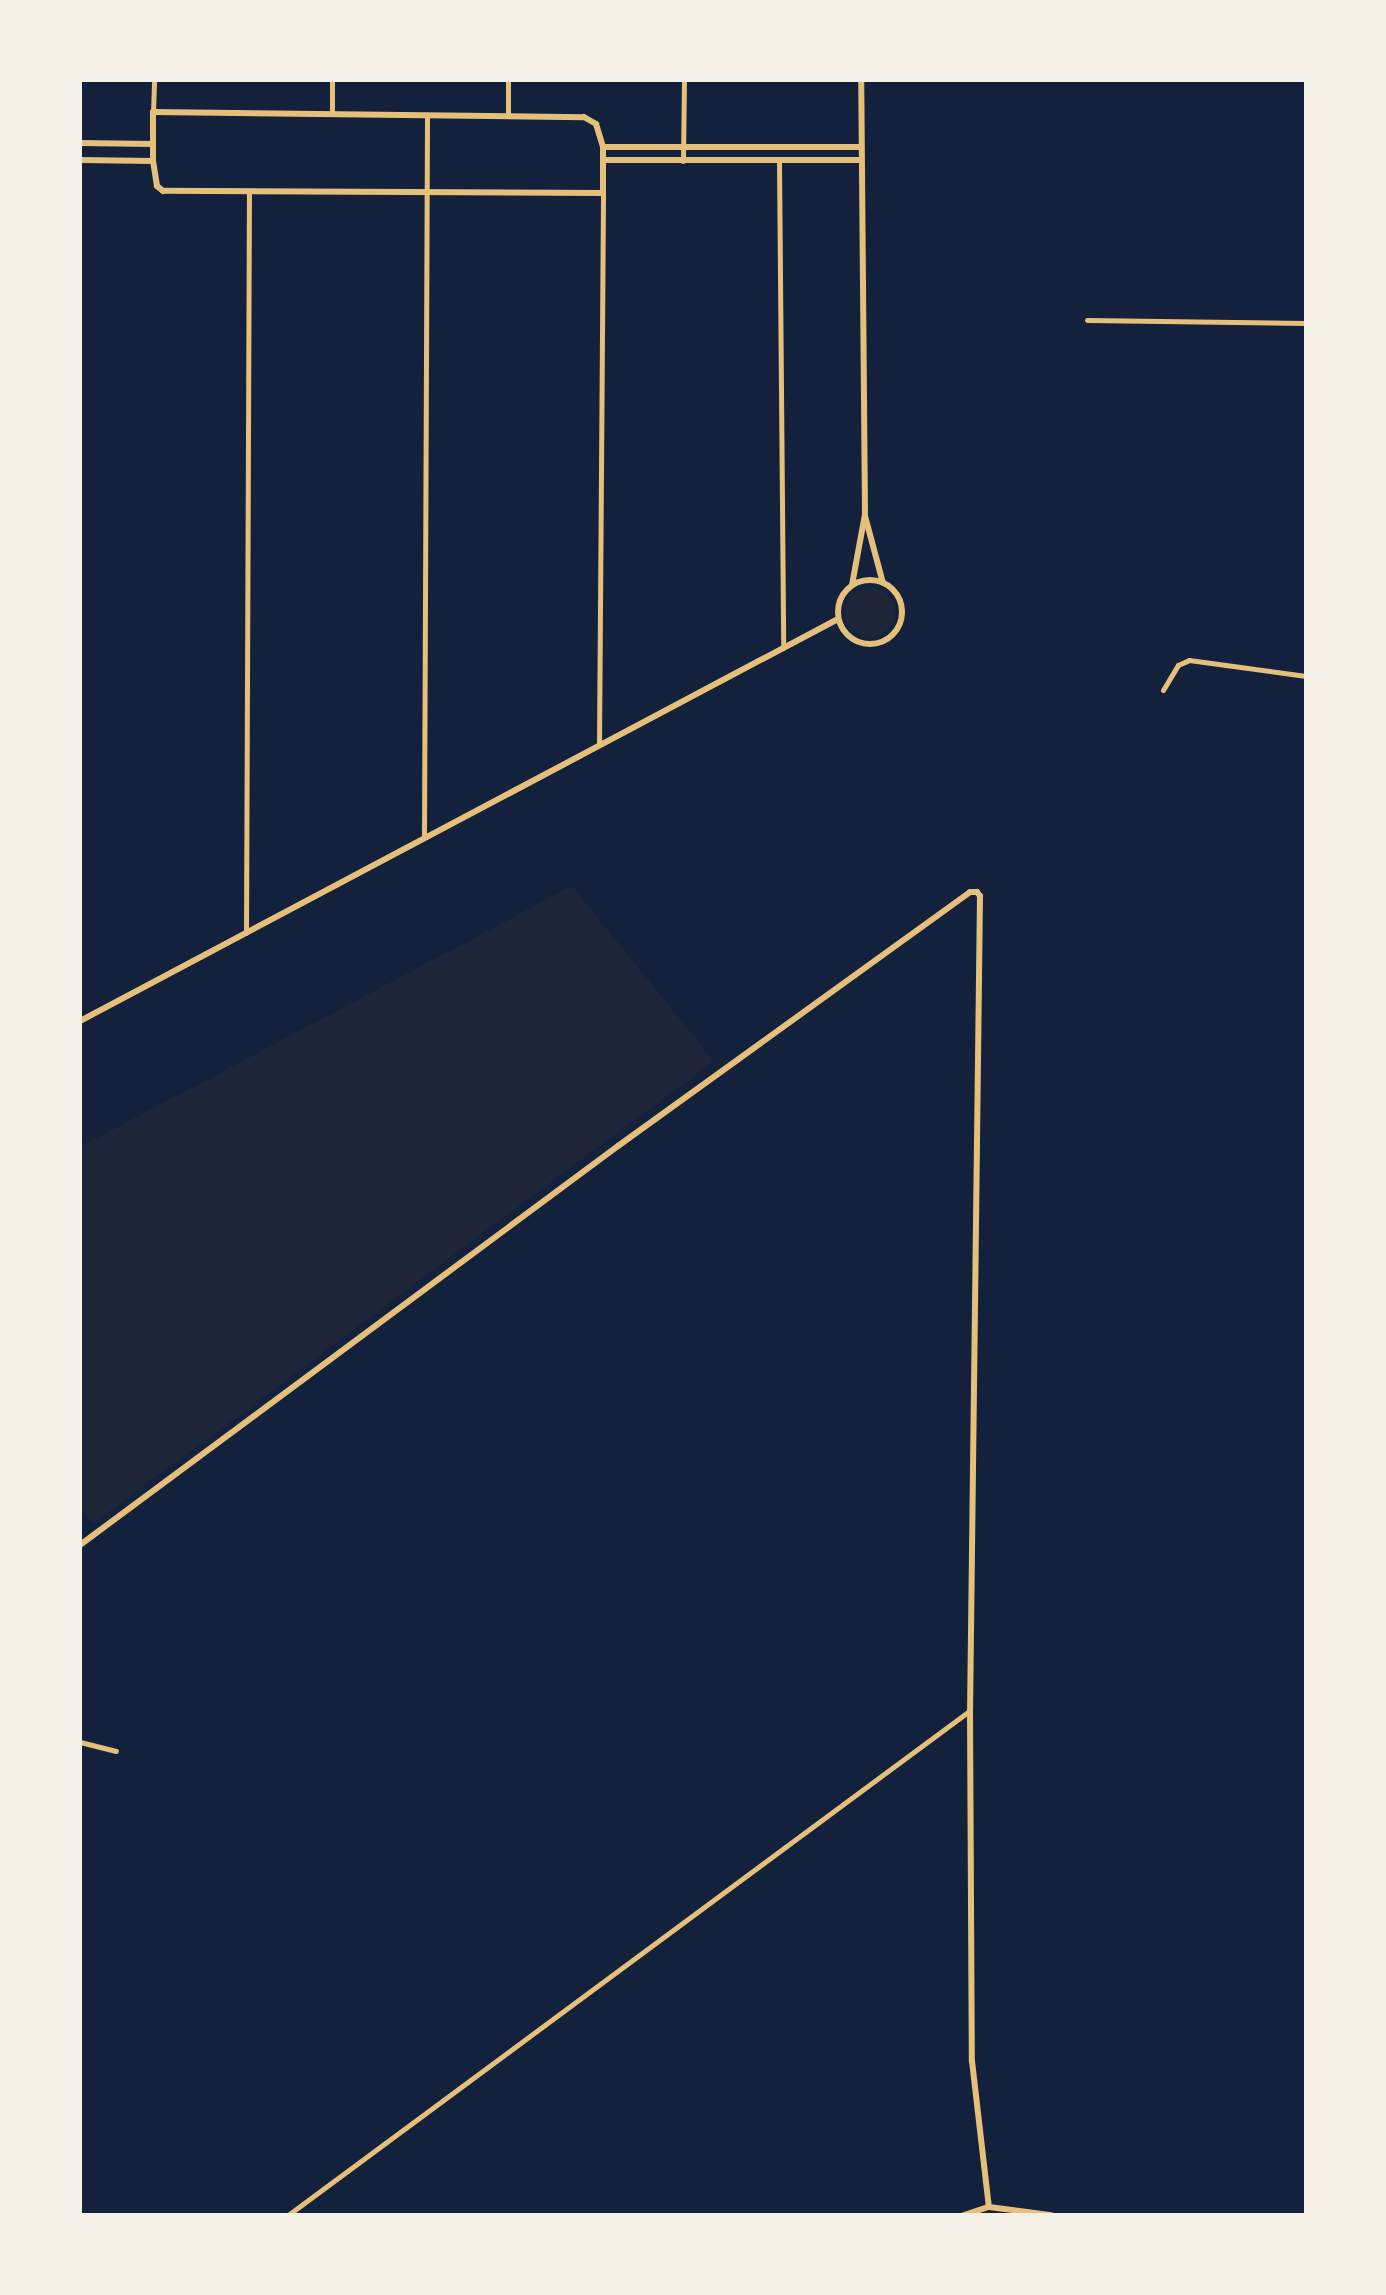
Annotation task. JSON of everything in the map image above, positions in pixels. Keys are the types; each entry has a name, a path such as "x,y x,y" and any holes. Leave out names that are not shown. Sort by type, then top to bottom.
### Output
{"street":[{"path":"154,80 153,160 157,186 164,191 603,192"},
{"path":"332,80 332,112"},
{"path":"508,80 508,113"},
{"path":"683,161 684,80"},
{"path":"860,80 864,514 852,585 840,600 838,619 856,641 876,644 894,634 901,606 883,583 864,514"},
{"path":"154,112 508,113 588,118 596,124 604,160 599,745"},
{"path":"424,837 427,113"},
{"path":"80,143 153,144"},
{"path":"603,147 860,147"},
{"path":"80,160 153,160"},
{"path":"604,160 860,160"},
{"path":"779,161 783,649"},
{"path":"246,933 250,192"},
{"path":"1086,320 1306,323"},
{"path":"852,585 867,580 883,583"},
{"path":"80,1021 838,619"},
{"path":"1162,690 1178,666 1189,660 1306,676"},
{"path":"80,1545 618,1146 970,892 976,892 980,896 970,1711 972,2062 989,2207"},
{"path":"288,2215 970,1711"},
{"path":"80,1742 116,1750"},
{"path":"964,2215 989,2207 1051,2215"}],"shaded area":[{"path":"870,587 888,594 895,612 888,630 870,637 852,630 845,612 852,594"},
{"path":"572,886 714,1061 93,1524 80,1508 80,1147"}]}
